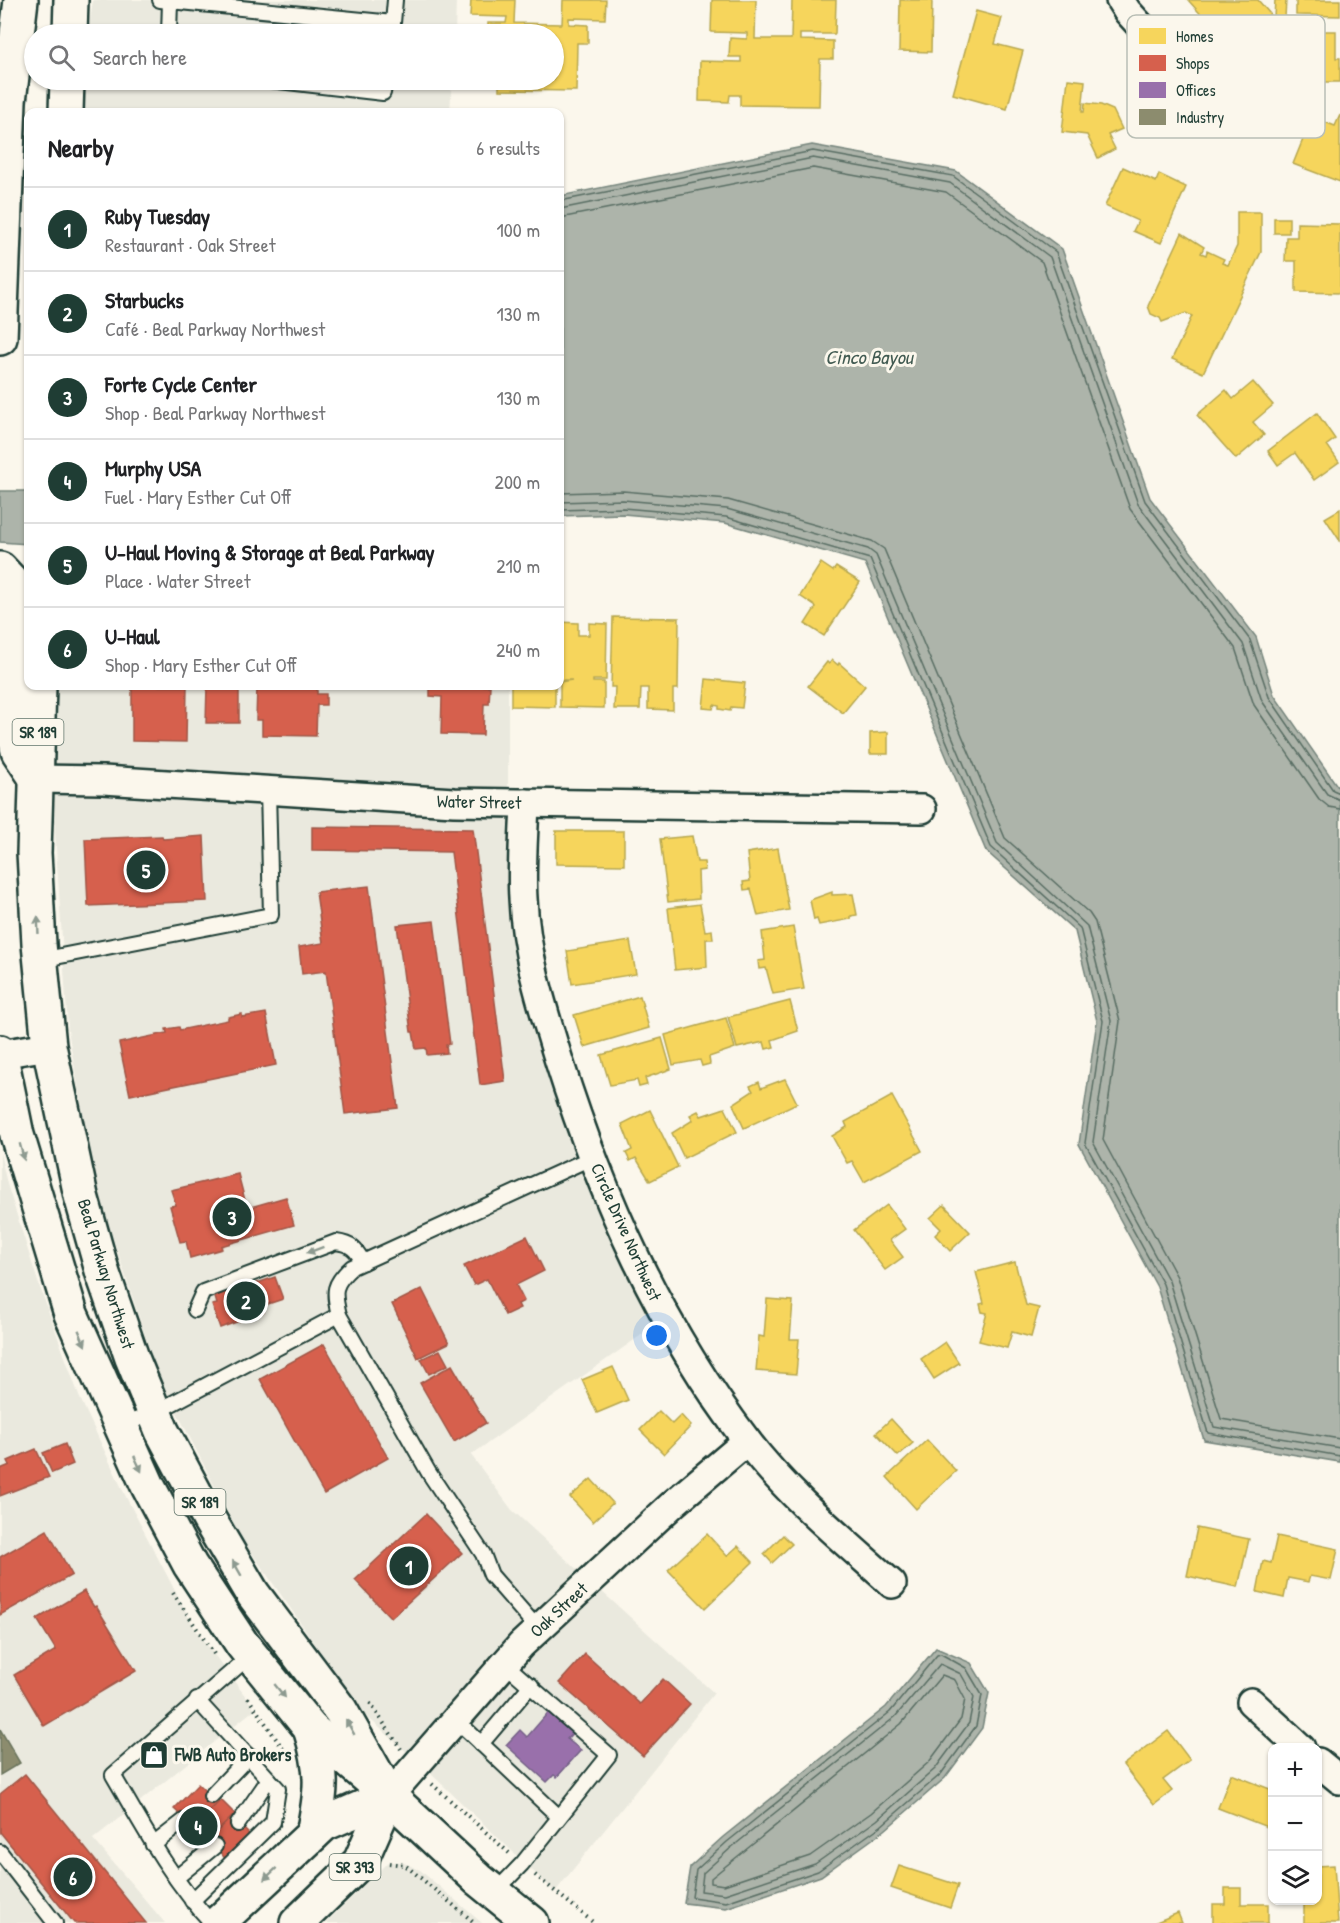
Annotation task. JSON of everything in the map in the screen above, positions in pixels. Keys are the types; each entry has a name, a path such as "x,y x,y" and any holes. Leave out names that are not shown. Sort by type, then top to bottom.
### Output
{"main road":[{"path":"0,338 9,101 21,0"},
{"path":"70,24 71,0"},
{"path":"66,108 67,90"},
{"path":"0,569 13,583 13,728 18,751 36,779"},
{"name":"Beal Parkway Northwest","path":"39,690 34,853 40,960 49,1046 87,1218 129,1347 154,1413 205,1511 253,1594 341,1711 389,1796"},
{"name":"Beal Parkway Northwest","path":"0,1054 17,1135 71,1314 120,1426 190,1565 251,1655 310,1728 389,1796 495,1893 532,1923"},
{"path":"61,1281 90,1298 125,1382 154,1413"},
{"path":"310,1728 320,1761 322,1783 313,1834"},
{"name":"SR 393","path":"218,1923 324,1824 389,1796"},
{"name":"SR 393","path":"297,1923 360,1862 389,1796"}],"street":[{"path":"1120,0 1131,15"},
{"name":"Water Street","path":"36,779 103,780 454,802 922,809"},
{"name":"Circle Drive Northwest","path":"525,803 523,898 527,938 544,1012 577,1117 632,1253 656,1301 747,1441 779,1479 892,1584"},
{"path":"0,1054 49,1046"},
{"name":"Oak Street","path":"389,1796 504,1662 674,1503 747,1441"},
{"path":"1251,1702 1295,1743"},
{"path":"1322,1766 1340,1780"}],"lane":[{"path":"393,24 395,0"},
{"path":"168,24 165,1 351,24"},
{"path":"357,90 383,93 383,90"},
{"path":"40,960 271,915 268,790"},
{"path":"538,1629 491,1575 483,1554 429,1473 339,1315 334,1294 340,1278 363,1262 593,1157"},
{"path":"195,1310 203,1292 336,1242 348,1244 356,1250 363,1262"},
{"path":"120,1426 154,1413 339,1315"},
{"path":"212,1923 192,1901 153,1845 113,1775 251,1655"},
{"path":"495,1893 522,1864 558,1816 609,1755 504,1662"},
{"path":"482,1744 531,1686"},
{"path":"192,1901 273,1822 278,1789 197,1700"},
{"path":"454,1719 558,1816"},
{"path":"211,1796 249,1756"},
{"path":"237,1824 270,1779"},
{"path":"153,1845 185,1820"},
{"path":"176,1878 215,1846"},
{"path":"0,1852 55,1923"}],"path":[{"path":"365,1698 414,1767 522,1864 594,1923"},
{"path":"381,1865 392,1862 405,1865 475,1923"}],"shaded area":[{"path":"93,0 456,0 455,24 89,24"},
{"path":"83,90 451,90 450,108 81,108"},
{"path":"56,690 508,690 508,790 55,766"},
{"path":"55,792 509,815 513,846 511,898 657,1324 471,1455 512,1510 581,1573 481,1669 409,1754 364,1714 240,1536 158,1375 94,1180 68,1030 55,832"},
{"path":"0,1153 7,1184 38,1282 79,1396 125,1495 195,1629 255,1709 93,1839 165,1923 0,1923"},
{"path":"599,1589 714,1693 555,1892 427,1770 528,1655"},
{"path":"388,1862 402,1862 420,1870 482,1923 326,1923"}],"water":[{"name":"Cinco Bayou","path":"812,145 956,171 1062,249 1150,498 1256,637 1274,695 1340,790 1340,1462 1204,1440 1157,1287 1079,1144 1097,1021 1075,931 986,851 865,563 725,523 623,514 564,516 564,195"},
{"path":"0,491 24,491 24,544 0,542"},
{"path":"936,1648 971,1663 989,1693 982,1728 945,1778 885,1830 821,1876 726,1908 684,1903 690,1867 723,1837 886,1707"}],"building: Homes":[{"path":"471,0 515,0 514,23 562,24 488,24 506,23 507,17 470,16"},
{"path":"563,0 606,0 605,19 569,18 569,24 588,25 588,43 577,43 576,91 499,90 564,90"},
{"path":"712,0 756,0 755,39 791,39 792,0 836,0 835,34 800,34 800,40 833,41 833,59 820,59 819,106 740,105 740,95 730,95 729,102 699,101 700,61 741,62 741,57 729,57 730,38 747,39 747,33 711,32"},
{"path":"900,0 932,0 931,52 899,51"},
{"path":"1188,0 1258,0 1270,14 1269,15 1201,15"},
{"path":"1275,0 1286,0 1285,15 1274,15"},
{"path":"1296,0 1340,0 1340,16 1296,15"},
{"path":"976,11 1002,18 995,44 1023,51 1007,109 953,94"},
{"path":"1325,31 1336,31 1336,58 1340,58 1340,82 1325,82"},
{"path":"1068,79 1085,81 1082,112 1084,112 1085,103 1101,105 1113,110 1122,129 1108,135 1115,149 1098,158 1087,135 1062,132"},
{"path":"1340,115 1340,182 1293,164 1304,138 1325,138 1325,122 1335,126"},
{"path":"1123,167 1156,182 1159,174 1186,187 1161,243 1133,231 1138,221 1105,206"},
{"path":"1237,212 1261,212 1261,252 1203,373 1172,359 1192,316 1186,313 1162,322 1160,318 1151,314 1148,306 1182,233 1204,247 1201,253 1206,255 1207,251 1224,259 1222,263 1228,265 1237,246"},
{"path":"1274,218 1289,218 1289,233 1274,233"},
{"path":"1297,223 1340,224 1340,293 1296,292 1296,261 1285,261 1286,237 1297,237"},
{"path":"1253,382 1273,405 1253,422 1264,435 1236,459 1197,415 1226,390 1233,399"},
{"path":"1317,413 1335,439 1327,445 1339,462 1314,480 1295,453 1278,465 1268,451"},
{"path":"1340,509 1340,541 1325,518"},
{"path":"821,563 833,571 836,567 860,582 824,636 805,624 816,607 800,596"},
{"path":"613,617 679,618 678,689 673,689 673,710 648,709 648,688 641,688 640,709 614,709 615,687 611,687"},
{"path":"564,622 578,623 578,635 589,635 589,623 607,624 606,680 593,680 593,682 604,682 604,708 560,707 560,690 564,690 564,681 572,680 564,680"},
{"path":"832,660 838,665 839,663 865,686 843,713 808,686 827,662 829,664"},
{"path":"706,679 745,683 742,708 731,707 730,711 719,709 719,706 714,705 713,709 703,708"},
{"path":"511,690 555,690 555,707 511,706"},
{"path":"888,732 888,754 870,754 870,733"},
{"path":"556,831 624,831 624,865 556,864"},
{"path":"692,836 697,862 704,862 705,870 698,871 699,899 668,902 660,839"},
{"path":"778,848 789,910 758,916 751,889 744,890 743,882 750,881 747,853"},
{"path":"832,892 832,895 853,894 857,915 851,916 851,919 819,925 817,919 814,920 810,900"},
{"path":"700,904 705,931 712,930 713,939 706,939 707,967 675,970 668,908"},
{"path":"793,927 804,989 773,994 766,968 759,969 758,961 765,960 762,932"},
{"path":"630,941 636,974 572,984 567,951"},
{"path":"640,996 649,1028 584,1047 574,1015"},
{"path":"790,1001 798,1031 772,1040 774,1047 766,1049 764,1042 737,1048 728,1017"},
{"path":"726,1018 735,1048 709,1057 710,1064 702,1066 700,1060 673,1065 665,1035"},
{"path":"662,1038 671,1069 645,1078 647,1085 639,1087 637,1080 610,1085 601,1055"},
{"path":"785,1079 797,1103 744,1128 733,1104 753,1091 750,1086 759,1082 761,1088"},
{"path":"892,1096 922,1151 864,1182 852,1161 847,1163 832,1136 847,1127 845,1122"},
{"path":"725,1108 737,1132 684,1158 672,1133 693,1120 690,1115 698,1111 701,1116"},
{"path":"650,1110 678,1167 650,1181 636,1158 630,1161 626,1153 632,1150 622,1124"},
{"path":"887,1205 905,1229 890,1240 903,1257 885,1270 854,1230"},
{"path":"944,1205 970,1232 950,1251 935,1235 941,1229 930,1218"},
{"path":"1015,1262 1026,1305 1039,1308 1031,1337 1012,1332 1007,1348 979,1341 987,1313 982,1312 980,1304 984,1303 976,1272"},
{"path":"767,1299 793,1301 790,1339 799,1339 796,1374 756,1371 759,1336 764,1337"},
{"path":"945,1342 959,1363 934,1379 921,1359"},
{"path":"613,1367 628,1400 597,1413 582,1380"},
{"path":"659,1411 672,1424 681,1415 691,1426 664,1454 640,1430"},
{"path":"891,1419 913,1443 898,1456 876,1433"},
{"path":"927,1440 956,1471 916,1509 887,1477"},
{"path":"591,1479 613,1503 593,1522 570,1497"},
{"path":"1197,1528 1249,1539 1238,1587 1187,1576"},
{"path":"707,1534 727,1556 738,1546 753,1562 705,1608 668,1570"},
{"path":"783,1535 792,1544 772,1563 764,1554"},
{"path":"1277,1536 1338,1549 1331,1580 1310,1576 1308,1582 1288,1578 1284,1598 1257,1592 1263,1561 1271,1563"},
{"path":"1168,1731 1190,1760 1163,1780 1172,1791 1154,1805 1123,1765"},
{"path":"1231,1774 1268,1788 1268,1827 1218,1808"},
{"path":"1334,1865 1338,1923 1304,1923 1304,1905 1322,1905 1322,1866"},
{"path":"899,1866 958,1885 950,1908 891,1888"},
{"path":"1225,1888 1241,1888 1241,1904 1268,1904 1268,1923 1213,1923 1213,1904 1225,1904"},
{"path":"1178,1913 1182,1923 1154,1923"}],"building: Shops":[{"path":"132,690 187,690 186,742 132,741"},
{"path":"207,690 239,690 239,723 206,723"},
{"path":"257,690 317,690 317,694 326,694 326,705 317,705 316,736 262,735 262,720 256,720"},
{"path":"430,690 490,690 489,704 484,704 483,735 441,734 442,697 430,696"},
{"path":"312,827 473,829 505,1081 480,1085 451,852 312,850"},
{"path":"162,836 163,839 204,836 207,901 88,906 85,839"},
{"path":"369,886 398,1108 345,1114 326,971 302,974 299,947 323,943 316,892"},
{"path":"434,921 450,1044 446,1045 447,1053 427,1055 426,1048 416,1049 413,1032 411,1032 397,925"},
{"path":"266,1013 276,1065 130,1095 119,1043 167,1033 166,1029 179,1027 180,1030 228,1020 228,1017 242,1014 242,1017"},
{"path":"238,1174 247,1208 286,1197 294,1225 221,1246 222,1249 190,1258 186,1241 180,1242 170,1206 176,1205 171,1190"},
{"path":"527,1236 544,1271 516,1285 524,1301 518,1304 520,1308 505,1315 487,1279 474,1285 464,1266"},
{"path":"275,1277 283,1299 262,1306 264,1312 220,1328 212,1305 217,1304 214,1294 233,1288 234,1291"},
{"path":"422,1289 449,1343 418,1358 392,1304"},
{"path":"324,1344 388,1458 324,1494 260,1379"},
{"path":"440,1350 448,1365 429,1374 421,1359"},
{"path":"452,1365 486,1423 454,1442 420,1383"},
{"path":"65,1444 73,1464 52,1473 43,1453"},
{"path":"36,1449 49,1477 0,1496 0,1469 10,1465 8,1461"},
{"path":"426,1514 462,1553 391,1618 355,1580"},
{"path":"47,1530 72,1575 0,1615 0,1557"},
{"path":"84,1591 94,1607 96,1606 136,1671 44,1726 14,1675 56,1650 37,1619"},
{"path":"585,1654 640,1704 663,1679 690,1704 643,1756 559,1683"},
{"path":"25,1774 146,1923 74,1923 0,1832 0,1794"},
{"path":"198,1784 252,1837 228,1862 215,1846 174,1809"},
{"path":"221,1800 235,1814 203,1845 189,1831"}],"building: Offices":[{"path":"552,1708 576,1729 567,1739 581,1750 557,1777 554,1775 547,1782 506,1745 520,1730 527,1737"}],"building: Industry":[{"path":"0,1729 20,1763 0,1775"}],"place":[{"name":"U-Haul Moving & Storage at Beal Parkway","path":"146,870"},
{"name":"Forte Cycle Center","path":"232,1217"},
{"name":"Starbucks","path":"246,1301"},
{"name":"Ruby Tuesday","path":"409,1566"},
{"name":"FWB Auto Brokers","path":"154,1755"},
{"name":"Murphy USA","path":"198,1826"},
{"name":"U-Haul","path":"73,1877"}]}
